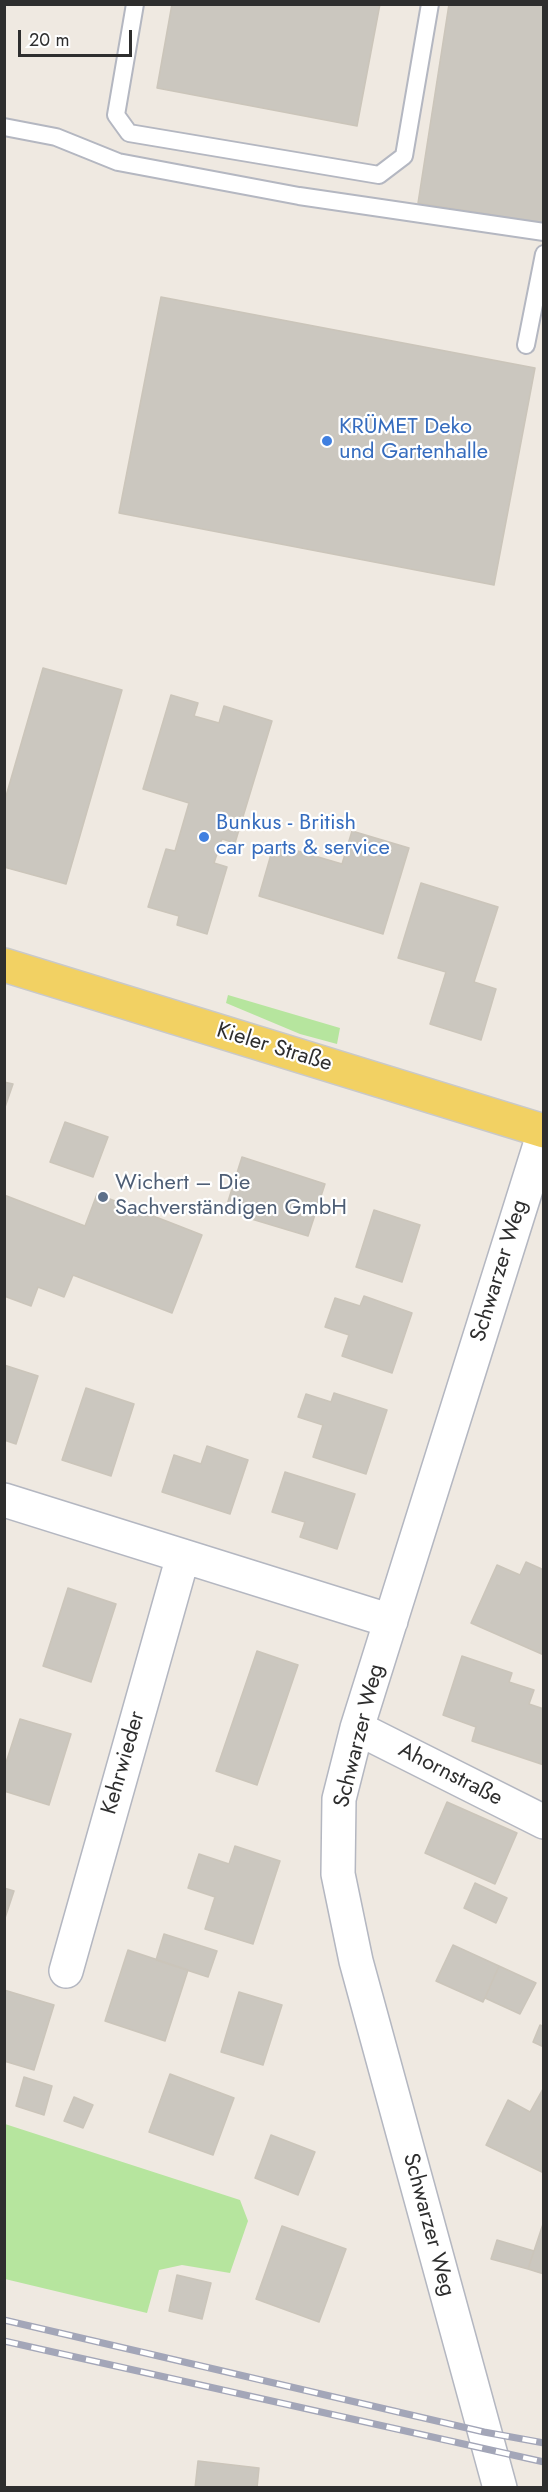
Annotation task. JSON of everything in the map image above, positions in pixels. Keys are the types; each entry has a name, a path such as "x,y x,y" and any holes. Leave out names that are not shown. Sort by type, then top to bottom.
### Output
{"main road":[{"name":"Kieler Straße","path":"4,964 543,1131"}],"street":[{"name":"Schwarzer Weg","path":"500,2487 356,1961 338,1874 339,1799 357,1728 543,1131"},
{"path":"4,1500 391,1621"},
{"name":"Kehrwieder","path":"66,1971 183,1556"},
{"name":"Ahornstraße","path":"357,1728 543,1822"}],"lane":[{"path":"135,4 116,115 129,132 379,174 404,156 430,4"},
{"path":"4,127 56,137 118,162 299,196 543,232"},
{"path":"526,345 543,254"}],"green space":[{"path":"228,995 340,1028 337,1044 300,1034 226,1003"},
{"path":"5,2124 240,2200 248,2221 230,2273 182,2265 159,2270 147,2313 5,2279"}],"building":[{"path":"172,4 380,4 357,126 157,88"},
{"path":"449,4 544,4 544,223 418,203"},
{"name":"KRÜMET Deko und Gartenhalle","path":"161,297 535,368 494,585 119,513"},
{"path":"43,668 122,690 66,884 4,867 4,803"},
{"path":"171,695 198,703 194,716 219,723 224,706 272,721 235,843 222,839 214,863 227,867 207,934 177,925 179,916 148,907 166,849 175,851 189,803 143,789"},
{"path":"352,831 409,848 383,934 259,896 274,844 342,864"},
{"path":"421,883 498,907 474,982 496,989 481,1040 430,1024 446,972 398,958"},
{"path":"4,1082 13,1084 4,1110"},
{"path":"65,1122 108,1137 93,1177 50,1162"},
{"path":"242,1157 325,1184 308,1236 225,1211"},
{"path":"97,1194 202,1235 172,1313 73,1275 64,1297 38,1287 31,1306 4,1296 4,1195 85,1226"},
{"path":"374,1210 420,1225 402,1282 356,1267"},
{"path":"364,1296 412,1313 392,1373 342,1356 349,1335 325,1327 335,1298 360,1306"},
{"path":"4,1365 38,1376 16,1444 4,1440"},
{"path":"86,1388 134,1404 111,1476 62,1460"},
{"path":"334,1393 387,1410 366,1474 313,1457 323,1425 298,1417 306,1394 331,1402"},
{"path":"207,1446 248,1460 230,1514 162,1492 174,1455 201,1464"},
{"path":"285,1472 355,1494 337,1549 300,1537 305,1522 272,1512"},
{"path":"526,1562 544,1570 544,1655 471,1623 497,1565 520,1575"},
{"path":"68,1588 116,1604 91,1682 43,1666"},
{"path":"257,1651 298,1665 257,1785 216,1771"},
{"path":"462,1656 512,1673 509,1682 534,1690 529,1704 544,1709 544,1765 472,1741 476,1727 443,1715"},
{"path":"20,1719 71,1734 49,1805 4,1791 4,1769"},
{"path":"447,1802 517,1833 495,1884 425,1853"},
{"path":"235,1846 280,1861 253,1944 205,1929 215,1897 188,1888 199,1854 229,1864"},
{"path":"475,1883 507,1898 496,1923 464,1908"},
{"path":"4,1888 14,1891 4,1921"},
{"path":"164,1934 217,1951 208,1977 156,1960"},
{"path":"453,1945 499,1966 483,2002 436,1981"},
{"path":"128,1950 188,1970 165,2041 105,2021"},
{"path":"499,1966 536,1983 520,2014 485,1998"},
{"path":"4,1990 54,2005 34,2070 4,2061"},
{"path":"239,1992 282,2005 263,2065 221,2052"},
{"path":"540,2025 544,2027 544,2047 533,2042"},
{"path":"170,2074 234,2098 213,2155 149,2132"},
{"path":"24,2077 52,2086 44,2115 16,2106"},
{"path":"544,2087 544,2173 486,2145 508,2100 530,2112"},
{"path":"74,2097 93,2105 83,2128 64,2121"},
{"path":"271,2135 315,2152 298,2195 255,2178"},
{"path":"544,2221 544,2274 528,2269"},
{"path":"282,2226 346,2249 319,2322 256,2299"},
{"path":"497,2240 534,2251 528,2269 491,2259"},
{"path":"177,2275 211,2283 202,2319 169,2311"},
{"path":"198,2461 259,2468 257,2488 195,2488"}],"railway":[{"path":"4,2320 484,2432 544,2443"},
{"path":"4,2341 544,2462"}],"place":[{"name":"KRÜMET Deko und Gartenhalle","path":"327,441"},
{"name":"Bunkus - British car parts & service","path":"204,837"},
{"name":"Wichert – Die Sachverständigen GmbH","path":"103,1197"}]}
